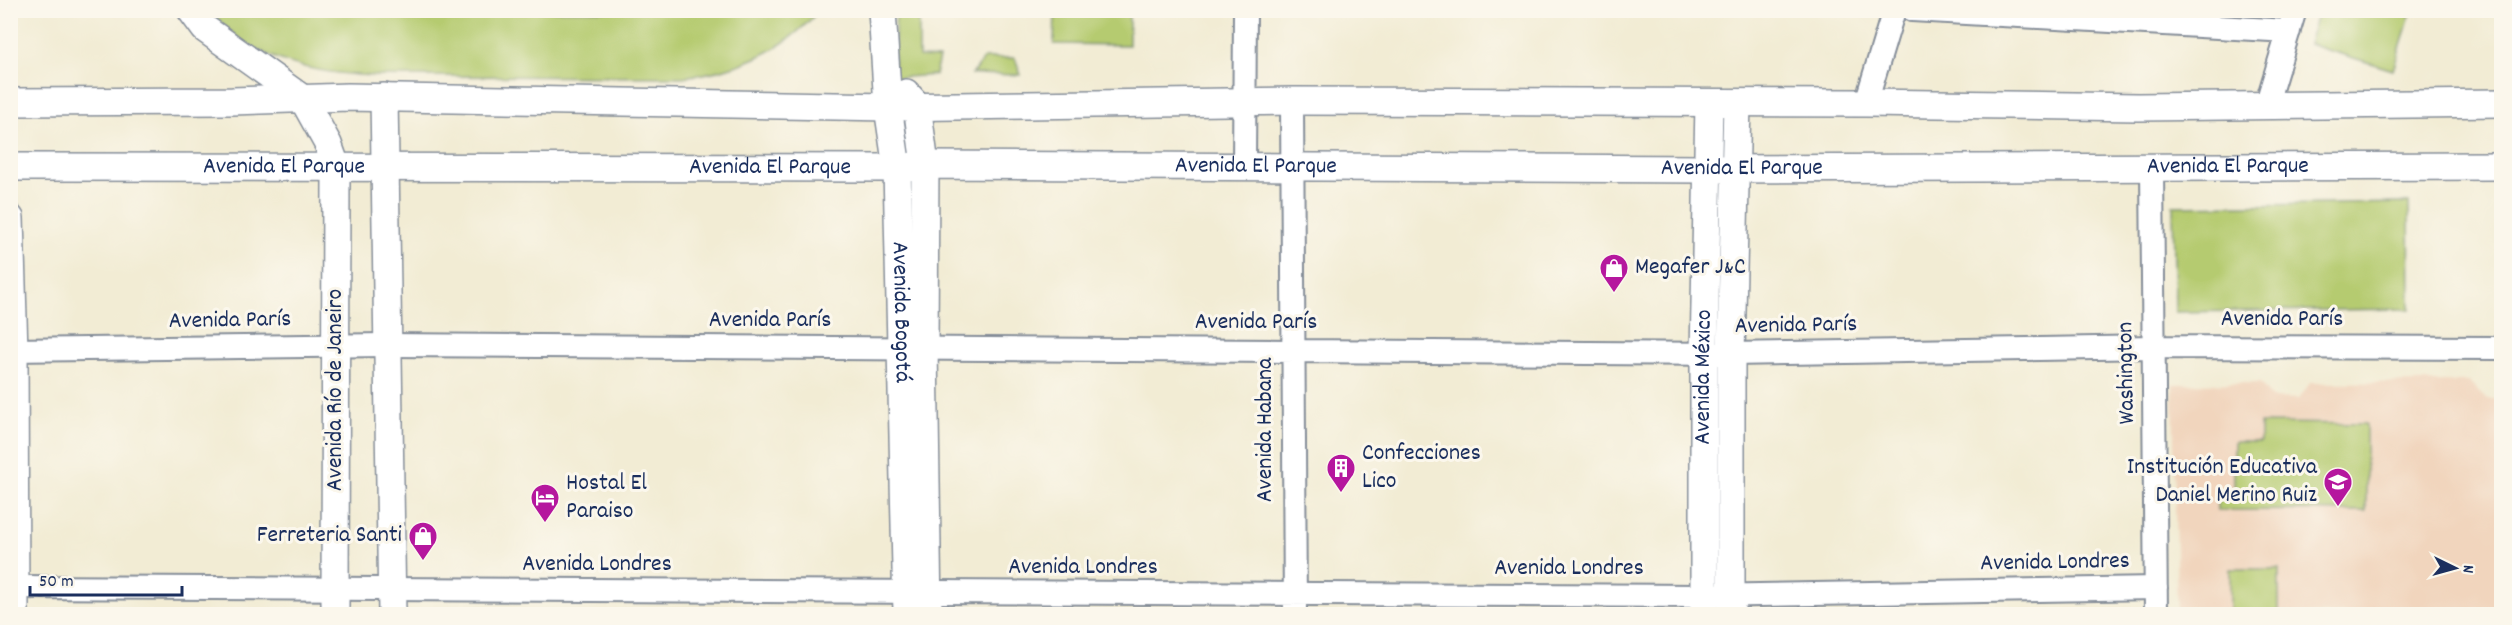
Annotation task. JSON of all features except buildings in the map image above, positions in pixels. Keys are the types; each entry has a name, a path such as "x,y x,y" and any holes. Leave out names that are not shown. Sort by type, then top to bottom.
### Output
{"street":[{"path":"191,10 205,29 303,99 332,155"},
{"name":"Avenida Bogotá","path":"882,10 888,107 897,168 913,349 917,604"},
{"path":"1244,167 1245,10"},
{"path":"1866,102 1894,10"},
{"path":"1912,10 2292,21 2266,106"},
{"path":"232,101 242,88 245,73 244,55"},
{"path":"885,71 917,105"},
{"path":"11,107 348,97 888,107 1292,101 1866,102 2138,107 2502,103"},
{"path":"332,155 335,121 348,97"},
{"name":"Avenida Río de Janeiro","path":"384,97 391,602"},
{"name":"Avenida Habana","path":"1292,101 1294,605"},
{"name":"Avenida México","path":"1704,605 1704,354 1709,103"},
{"name":"Avenida México","path":"1731,605 1731,354 1737,103"},
{"name":"Avenida Bogotá","path":"913,349 925,173 917,105"},
{"name":"Avenida Río de Janeiro","path":"332,155 336,347 335,602"},
{"name":"Avenida El Parque","path":"10,167 332,155 386,167 897,168 925,173 1244,167 1707,169 2502,166"},
{"name":"Washington","path":"2152,167 2156,615"},
{"path":"10,218 15,615"},
{"name":"Avenida París","path":"12,351 386,345 1704,354 2154,347 2502,348"},
{"name":"Avenida Londres","path":"13,587 335,602 1294,605 1731,605 2156,588"}],"shaded area":[{"name":"Institución Educativa Daniel Merino Ruiz","path":"2469,382 2487,399 2501,399 2501,614 2177,614 2173,384 2260,383 2272,398 2299,399 2310,383"}],"green space":[{"path":"2403,10 2411,13 2393,70 2308,44 2318,11"},
{"path":"211,11 818,11 790,38 774,49 739,65 682,77 377,76 331,72 286,62 265,53 245,42 227,28"},
{"path":"896,11 919,11 919,57 939,58 935,75 893,78"},
{"path":"1055,11 1129,11 1129,45 1054,44"},
{"path":"984,58 1015,58 1021,75 972,74"},
{"path":"2409,203 2410,309 2175,312 2173,206"},
{"path":"2260,423 2366,424 2366,511 2217,510 2217,493 2234,493 2234,442 2260,442"},
{"path":"2230,569 2279,569 2279,614 2230,614"}],"place":[{"name":"Megafer J&C","path":"1614,294"},
{"name":"Confecciones Lico","path":"1341,494"},
{"name":"Institución Educativa Daniel Merino Ruiz","path":"2338,508"},
{"name":"Hostal El Paraiso","path":"545,524"},
{"name":"Ferreteria Santi","path":"423,562"}]}
